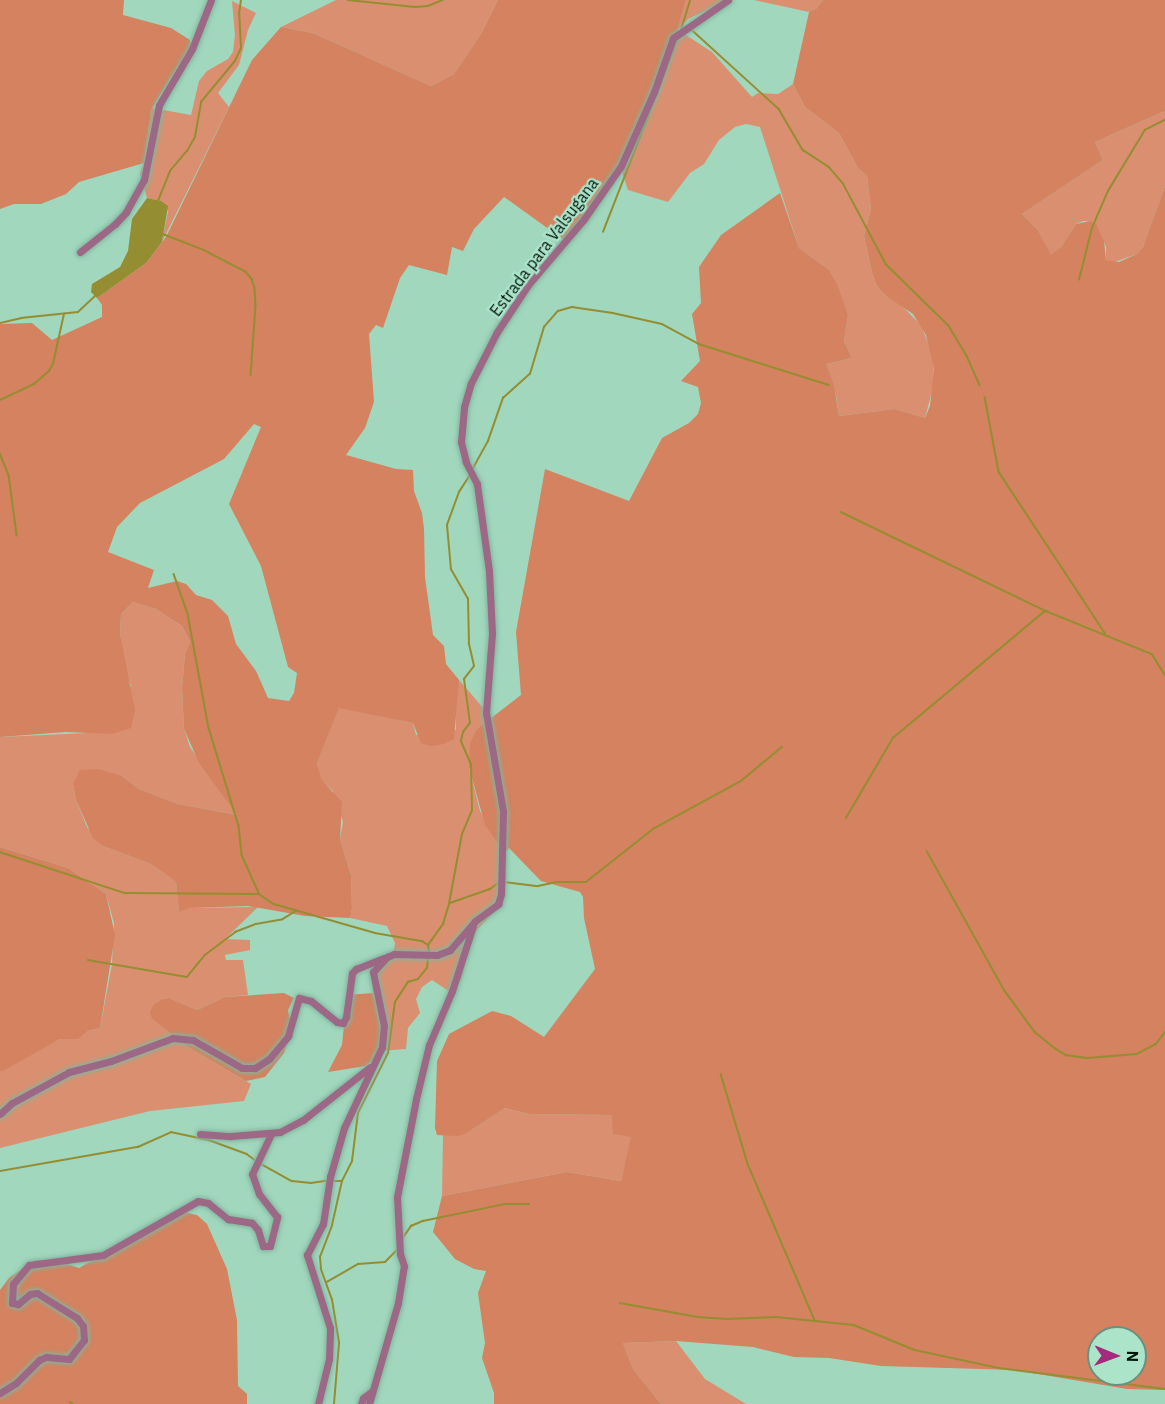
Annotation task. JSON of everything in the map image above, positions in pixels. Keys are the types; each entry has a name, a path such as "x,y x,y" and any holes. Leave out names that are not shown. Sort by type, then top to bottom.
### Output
{"street":[{"path":"80,252 115,224 126,212 144,180 159,105 192,49 211,0"},
{"name":"Estrada para Valsugana","path":"0,1114 12,1103 69,1072 111,1060 168,1038 193,1040 242,1068 251,1070 261,1066 288,1036 299,998 311,1001 337,1022 343,1023 353,971 402,953 443,953 453,947 475,921 499,902 504,837 500,784 486,713 492,633 489,571 477,484 466,462 461,442 469,391 481,360 517,302 584,219 621,166 651,99 673,38 728,0"},
{"path":"369,1404 398,1303 404,1266 400,1254 397,1197 416,1099 429,1045 452,991 475,921"},
{"path":"318,1404 329,1359 330,1328 307,1255 323,1224 339,1144 372,1065 382,1047 384,1034 373,972 387,957"},
{"path":"200,1134 271,1134 303,1120 372,1065"},
{"path":"0,1393 16,1383 39,1360 46,1357 69,1359 84,1340 82,1326 77,1318 37,1293 30,1294 18,1304 12,1303 13,1284 29,1265 103,1255 198,1201 208,1203 228,1219 252,1223 258,1230 263,1246 270,1246 277,1217 259,1194 252,1174 271,1134"},
{"path":"361,1404 363,1398 371,1392"}],"shaded area":[{"path":"0,0 124,0 123,15 171,28 190,40 191,45 151,110 144,163 79,182 66,194 41,204 14,204 0,209"},
{"path":"336,0 498,0 481,34 454,74 431,86 313,33 281,27"},
{"path":"498,0 686,0 677,31 621,169 564,240 504,197 474,229 463,251 452,247 447,275 409,265 400,278 383,328 376,325 369,334 374,402 365,428 346,455 396,469 413,470 414,491 422,513 424,529 425,577 433,635 444,646 446,664 459,680 454,739 444,744 430,746 421,743 413,723 339,708 317,763 321,779 342,802 340,839 351,875 350,918 305,916 248,906 189,908 179,912 176,882 151,864 103,846 93,838 76,800 73,784 80,770 98,769 122,776 139,789 178,804 237,815 199,763 184,729 182,688 185,654 190,642 182,626 156,609 133,602 121,614 120,634 135,710 131,728 112,734 66,732 0,737 0,324 32,323 52,340 102,317 102,305 97,298 146,263 166,237 252,60 281,27 313,33 431,86 454,74 481,34","holes":["254,424 261,427 229,504 261,566 288,667 297,673 294,693 289,701 268,698 256,671 236,644 228,616 212,600 196,595 186,584 177,581 148,588 154,570 108,552 117,527 140,503 224,459"]},
{"path":"686,0 729,0 688,19 678,30 712,52 752,97 758,93 778,94 793,84 805,107 839,133 858,168 867,176 871,209 864,236 872,273 877,286 886,296 899,303 921,325 934,358 933,387 925,418 895,409 839,416 836,395 826,364 852,358 844,341 848,315 828,269 799,248 760,127 746,124 735,127 719,140 704,164 690,173 668,202 628,190 621,169 677,30"},
{"path":"754,0 823,0 816,9 809,12"},
{"path":"823,0 1165,0 1165,111 1095,142 1103,160 1022,214 1038,230 1051,255 1061,247 1076,224 1090,221 1096,224 1104,241 1106,260 1119,262 1137,254 1143,247 1165,186 1165,1390 1109,1386 1147,1386 1147,1326 1087,1326 1087,1382 1015,1370 881,1366 829,1358 794,1357 753,1347 676,1341 623,1343 633,1369 661,1404 494,1404 494,1393 482,1358 485,1343 478,1293 486,1271 474,1269 455,1259 433,1232 442,1196 567,1172 621,1181 631,1137 613,1134 612,1115 529,1114 505,1108 467,1133 458,1136 437,1135 435,1128 437,1061 449,1034 492,1011 511,1016 544,1037 595,969 584,918 583,897 580,892 541,881 509,848 505,853 485,825 469,767 470,743 477,729 521,695 516,632 545,469 629,501 662,438 689,423 698,414 701,403 698,387 681,381 700,361 692,314 701,303 699,267 721,235 780,193 799,248 828,269 837,284 848,315 844,341 852,358 826,364 834,385 839,416 895,409 925,418 930,406 934,368 926,335 913,314 886,296 877,286 872,273 864,236 871,209 867,176 858,168 839,133 805,107 793,84 809,12 816,9"},
{"path":"232,1 256,13 248,30 239,65 218,93 229,107 162,242 168,211 161,201 147,198 140,174 144,163 151,110 152,108 191,115 199,81 207,71 228,59 233,52 235,35"},
{"path":"1165,111 1165,186 1143,247 1137,254 1112,263 1106,260 1106,247 1102,237 1090,221 1083,221 1076,224 1061,247 1051,256 1038,230 1022,214 1103,160 1095,142"},
{"path":"147,198 161,201 168,206 162,242 146,263 97,298 91,292 92,284 120,267 128,251 132,219"},
{"path":"133,602 156,609 182,626 190,642 185,654 182,688 184,729 190,747 237,815 178,804 139,789 122,776 73,784 76,800 87,827 103,846 151,864 176,882 179,911 188,908 258,907 225,939 250,940 250,950 225,955 226,960 243,960 248,995 225,997 197,1010 169,998 162,999 154,1004 152,1019 183,1044 251,1084 244,1101 150,1111 0,1148 0,1071 60,1039 77,1039 88,1031 100,1028 112,964 114,923 106,894 68,868 0,847 0,737 87,733 131,686 125,670 120,634 121,614"},
{"path":"459,680 485,710 485,724 477,729 469,767 480,811 505,853 499,907 473,934 461,980 450,992 432,980 422,987 416,999 420,1013 408,1028 406,1049 378,1051 372,981 394,950 395,943 387,926 350,918 351,875 340,839 343,822 333,791 320,779 317,763 339,707 413,723 416,735 456,730 456,695"},
{"path":"0,847 68,868 106,894 115,935 100,1028 88,1031 78,1039 60,1039 3,1071 0,1071"},
{"path":"284,993 294,998 288,1010 292,1030 284,1053 265,1077 246,1081 183,1044 152,1019 150,1012 154,1004 169,998 197,1010 225,997"},
{"path":"373,993 381,1036 379,1049 374,1059 366,1066 328,1072 342,1045 347,995"},
{"path":"505,1108 529,1114 612,1115 632,1137 621,1181 567,1172 442,1196 443,1134 467,1133"},
{"path":"186,1206 187,1213 197,1215 207,1224 227,1269 237,1320 238,1386 247,1394 247,1404 0,1404 0,1290 9,1278 35,1260 55,1260 79,1268"},
{"path":"676,1341 705,1379 746,1404 661,1404 633,1369 623,1343"}],"waterway":[{"path":"158,201 170,171 187,151 195,137 201,102 235,61 241,48 239,14 241,0"},
{"path":"348,0 415,7 428,6 443,0"},
{"path":"681,30 690,0"},
{"path":"691,29 779,109 803,150 829,167 843,183 886,264 949,326 967,356 980,385"},
{"path":"661,83 677,40"},
{"path":"603,232 656,96"},
{"path":"1079,280 1092,228 1108,191 1145,130 1165,120"},
{"path":"163,234 204,250 246,272 252,279 256,306 251,375"},
{"path":"0,323 21,318 78,312 96,295"},
{"path":"472,470 488,441 503,398 530,374 544,327 558,311 572,307 662,324 699,344 829,385"},
{"path":"0,400 34,384 49,371 53,364 64,314"},
{"path":"985,397 999,472 1105,633"},
{"path":"0,453 9,475 17,535"},
{"path":"429,953 428,945 443,924 462,834 472,811 471,765 461,741 463,732 470,723 464,679 474,666 469,644 468,599 451,570 447,525 459,492 470,475"},
{"path":"841,512 1046,611 1152,654 1165,675"},
{"path":"174,574 188,614 209,728 239,826 242,855 259,893"},
{"path":"846,818 893,738 1045,611"},
{"path":"504,882 538,886 557,882 586,882 653,829 741,781 782,747"},
{"path":"927,851 1005,991 1035,1032 1056,1049 1066,1055 1087,1058 1137,1054 1156,1044 1165,1032"},
{"path":"0,852 125,893 259,894 274,904 375,933 422,941 427,944"},
{"path":"450,903 490,889 500,882"},
{"path":"88,960 187,977 205,955 235,932 256,924 283,919 296,911"},
{"path":"334,1404 339,1343 332,1300 321,1269 320,1257 332,1225 342,1181 352,1161 358,1113 388,1053 395,1002 408,982 418,979 427,968 428,958"},
{"path":"721,1074 748,1164 815,1320"},
{"path":"0,1171 138,1147 171,1132 209,1140 247,1154 255,1160"},
{"path":"261,1164 292,1181 311,1183 326,1181"},
{"path":"331,1181 341,1181"},
{"path":"402,1239 411,1226 423,1221 505,1204 529,1204"},
{"path":"327,1282 358,1264 385,1262 396,1251"},
{"path":"620,1303 698,1317 727,1319 776,1317 854,1325 915,1350 999,1368 1165,1389"}]}
